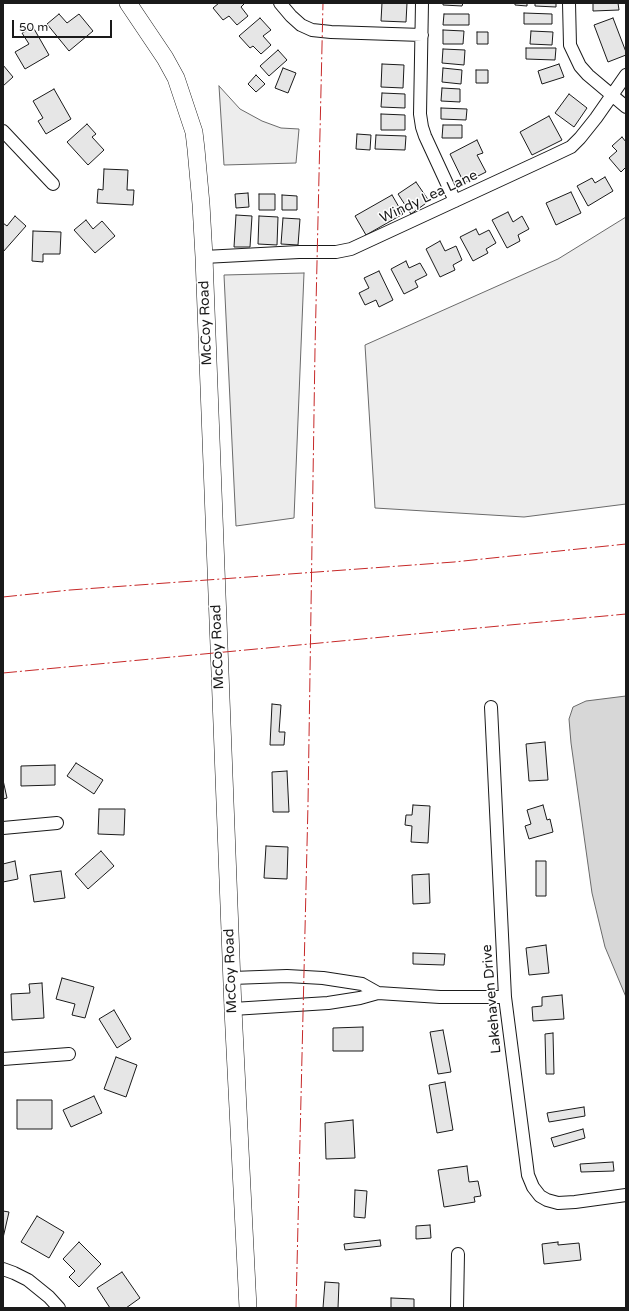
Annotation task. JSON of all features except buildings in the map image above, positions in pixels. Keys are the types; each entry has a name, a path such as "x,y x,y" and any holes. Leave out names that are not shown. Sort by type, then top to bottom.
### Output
{"main road":[{"name":"McCoy Road","path":"128,3 165,58 176,78 194,132 196,149 204,257 233,1009 248,1308"}],"street":[{"path":"280,3 301,25 312,30 422,36"},
{"path":"422,3 420,114 422,127 455,201"},
{"path":"569,3 570,45 580,66 626,107"},
{"name":"Windy Lea Lane","path":"204,257 299,252 336,252 351,249 571,147 580,138 626,75"},
{"path":"3,131 53,184"},
{"name":"Lakehaven Drive","path":"491,707 505,997 528,1175 533,1187 540,1196 558,1203 626,1195"},
{"path":"3,828 57,823"},
{"path":"232,978 287,976 330,978 362,984 378,993"},
{"path":"233,1009 328,1003 360,998 378,993 440,997 505,997"},
{"path":"3,1059 69,1054"},
{"path":"457,1308 458,1254"},
{"path":"3,1269 28,1280 49,1297 59,1308"}],"shaded area":[{"path":"219,86 240,109 262,121 281,128 299,129 296,163 224,165"},
{"path":"626,217 626,504 524,517 375,508 365,345 558,259"},
{"path":"304,273 294,518 236,526 224,275"},
{"path":"626,696 626,997 605,947 592,893 569,719 573,707 586,701"}],"power":[{"path":"296,1308 308,804 315,349 323,3"},
{"path":"3,597 70,590 454,562 626,544"},
{"path":"3,673 626,614"}]}
